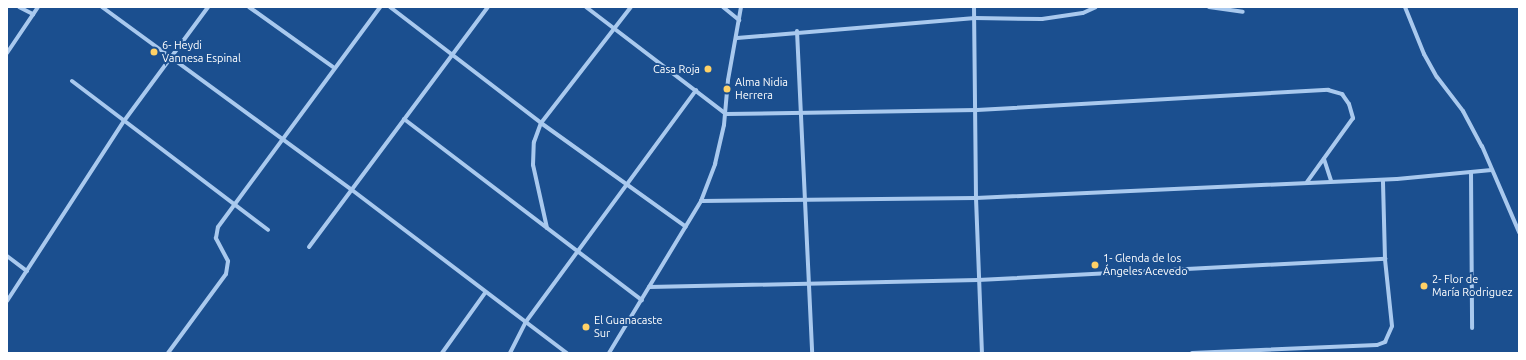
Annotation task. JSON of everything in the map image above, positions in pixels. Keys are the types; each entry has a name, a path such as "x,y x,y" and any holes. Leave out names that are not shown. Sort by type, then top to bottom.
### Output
{"street":[{"path":"19,7 33,14"},
{"path":"7,53 38,7"},
{"path":"102,7 352,190 526,324 567,353"},
{"path":"7,301 124,120 208,7"},
{"path":"249,7 333,68"},
{"path":"168,353 226,274 228,261 216,233 233,204 380,7"},
{"path":"390,7 541,123 626,182 686,227"},
{"path":"309,247 488,7"},
{"path":"586,7 726,114 977,110 1328,90 1342,94 1350,104 1353,118 1307,182"},
{"path":"547,228 533,165 534,142 541,123 631,7"},
{"path":"723,7 739,20"},
{"path":"609,353 701,201 715,164 726,114 728,80 737,38 741,7"},
{"path":"974,7 977,110 976,198 982,353"},
{"path":"737,38 975,18 1042,19 1083,13 1096,7"},
{"path":"1209,7 1243,12"},
{"path":"1405,7 1424,54 1437,77 1463,111 1492,170 1519,232"},
{"path":"797,32 806,198 807,284 812,353"},
{"path":"72,81 268,230"},
{"path":"510,353 526,324 626,182 696,90"},
{"path":"404,119 642,300"},
{"path":"1324,159 1331,181"},
{"path":"701,201 806,198 976,198 1307,182 1383,180 1492,170"},
{"path":"1471,172 1472,328"},
{"path":"1192,353 1377,345 1385,342 1392,326 1385,259 1383,180"},
{"path":"7,256 27,271"},
{"path":"649,287 978,280 1385,259"},
{"path":"442,353 486,292"}],"place":[{"name":"6- Heydi Vannesa Espinal","path":"154,52"},
{"name":"Casa Roja","path":"708,69"},
{"name":"Alma Nidia Herrera","path":"727,89"},
{"name":"1- Glenda de los Ángeles Acevedo","path":"1095,265"},
{"name":"2- Flor de María Rodriguez","path":"1424,286"},
{"name":"El Guanacaste Sur","path":"586,327"}]}
